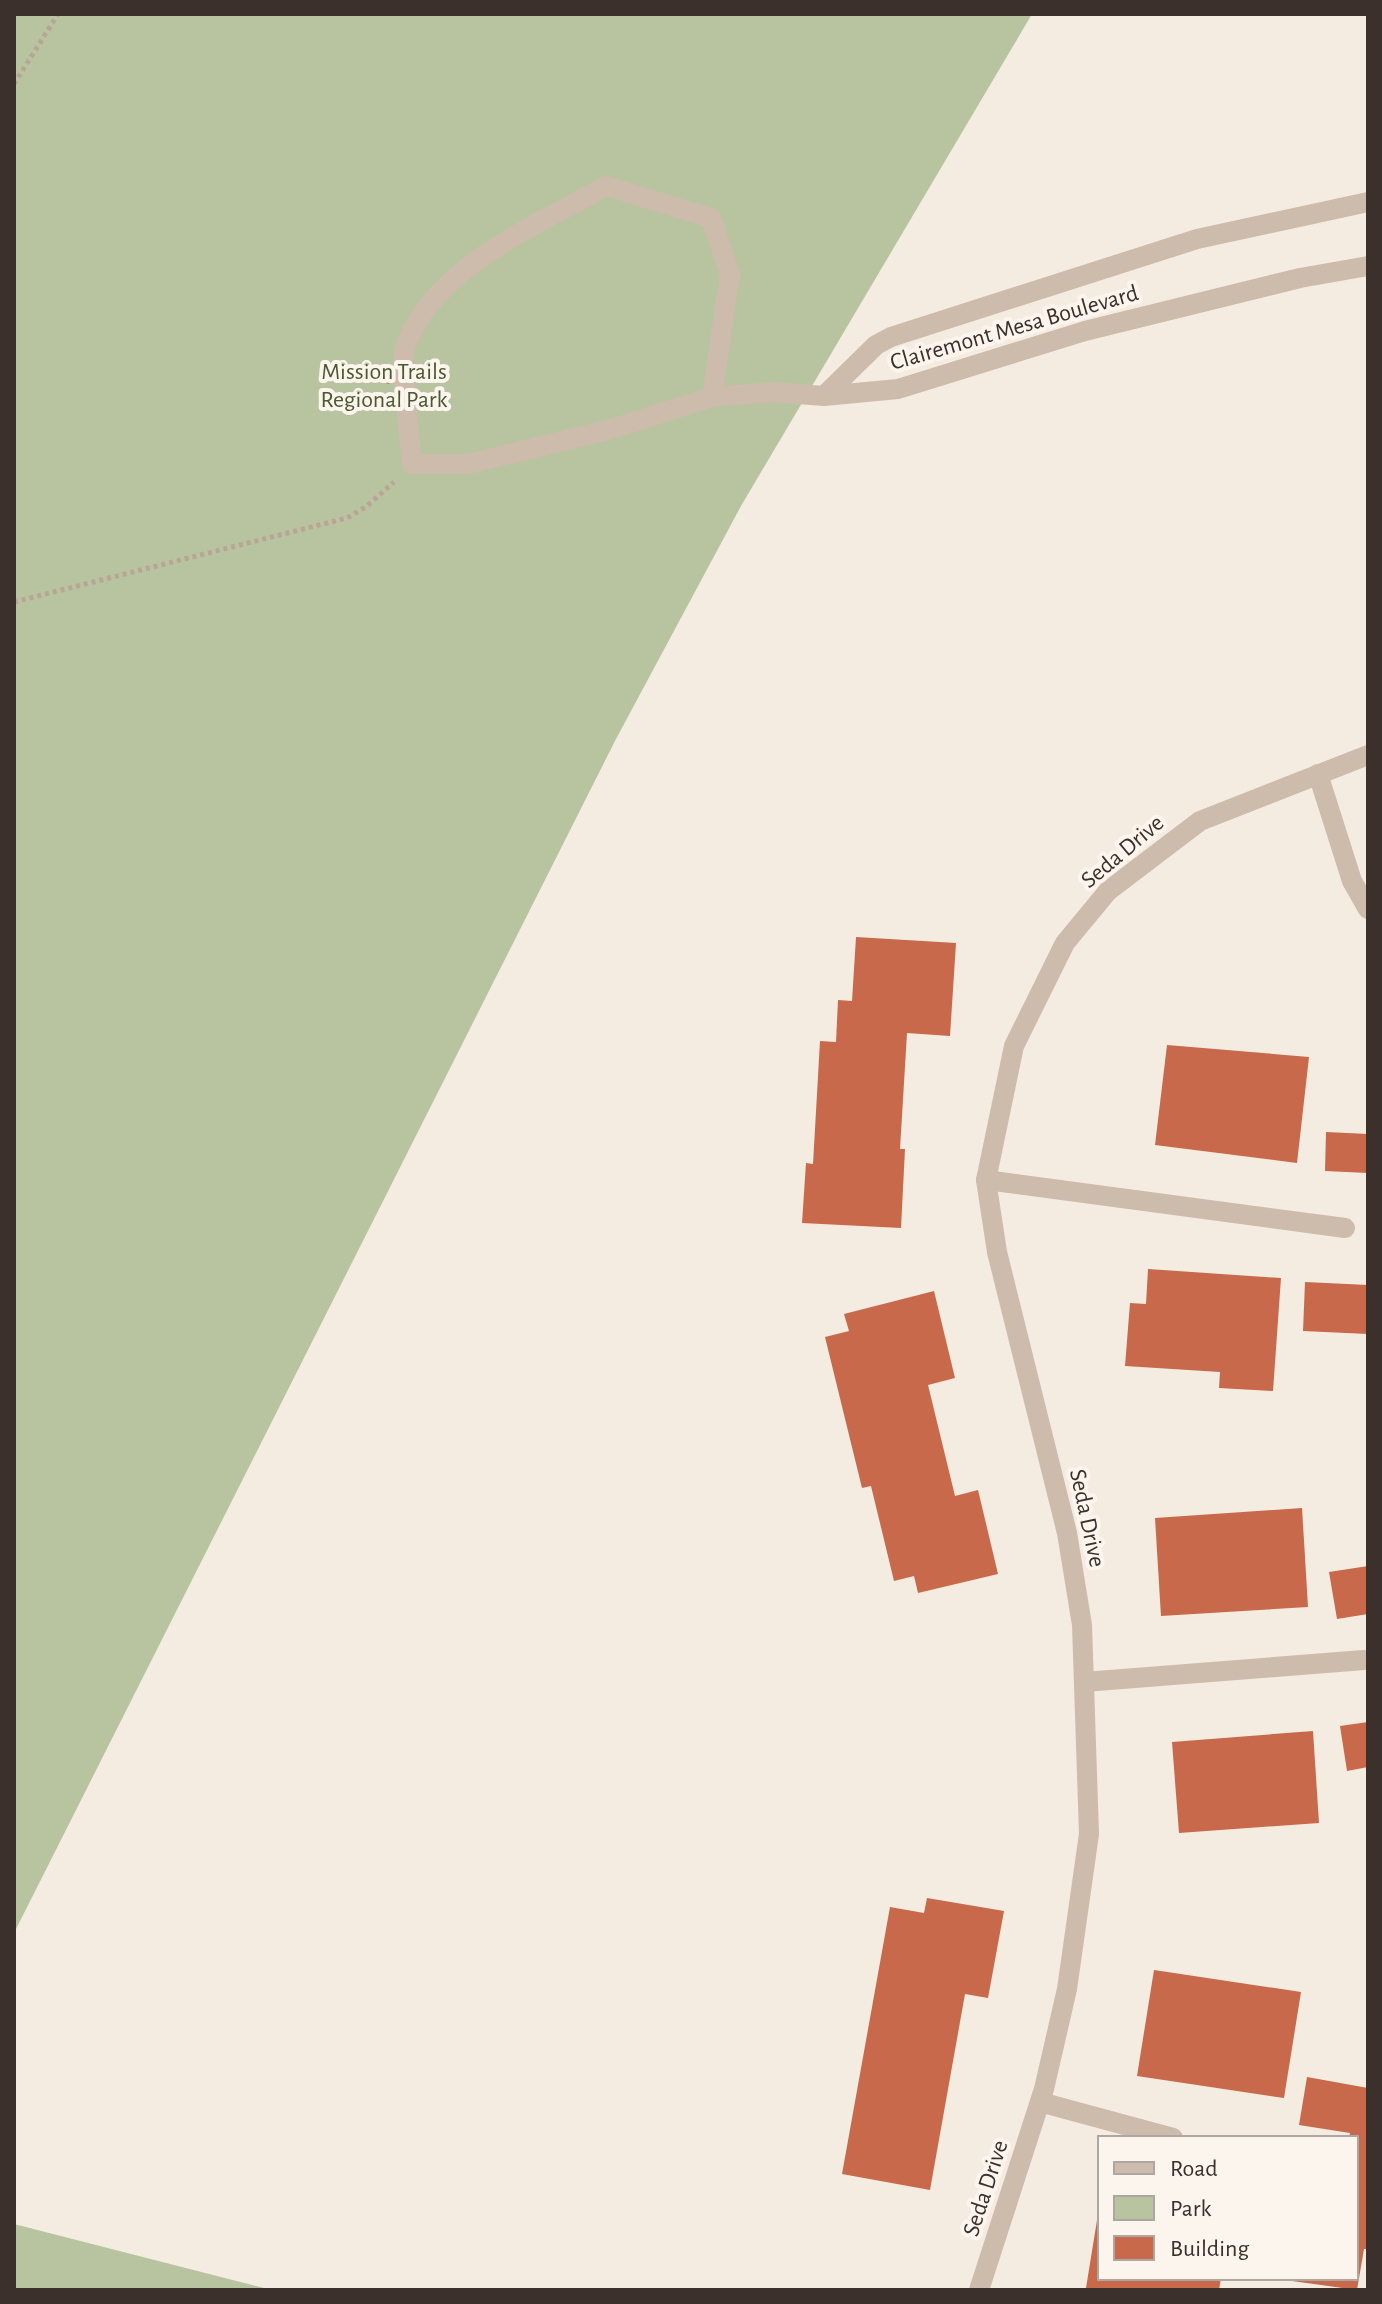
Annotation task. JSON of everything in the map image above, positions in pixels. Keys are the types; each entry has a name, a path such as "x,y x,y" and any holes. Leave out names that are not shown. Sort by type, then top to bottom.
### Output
{"street":[{"path":"712,397 730,274 711,218 606,186 487,253 432,299 404,350 412,464 468,464 608,430 712,397 772,392 824,396"},
{"name":"Clairemont Mesa Boulevard","path":"824,396 876,345 891,337 1197,239 1368,202"},
{"name":"Clairemont Mesa Boulevard","path":"824,396 898,389 1085,331 1300,278 1368,266"},
{"name":"Seda Drive","path":"979,2290 1040,2102 1067,1989 1089,1834 1082,1625 1067,1533 997,1252 986,1180 1014,1046 1065,943 1108,891 1200,821 1368,755"},
{"path":"1318,774 1352,881 1368,909"},
{"path":"986,1180 1345,1228"},
{"path":"1084,1682 1364,1660"},
{"path":"1040,2102 1166,2136"}],"path":[{"path":"14,84 58,14"},
{"path":"14,602 347,518 367,506 412,464"}],"green space":[{"name":"Mission Trails Regional Park","path":"14,14 1032,14 741,506 616,739 14,1933"},
{"path":"14,2224 272,2290 14,2290"}],"building":[{"path":"373,364 393,371 389,384 368,378"},
{"path":"856,937 956,943 950,1036 907,1033 900,1149 905,1149 901,1228 802,1223 806,1163 813,1164 820,1041 836,1042 838,1000 852,1001"},
{"path":"1167,1045 1309,1057 1297,1163 1155,1145"},
{"path":"1326,1132 1368,1134 1368,1173 1325,1171"},
{"path":"1148,1269 1281,1278 1273,1391 1219,1388 1220,1372 1125,1366 1130,1303 1146,1304"},
{"path":"1305,1282 1368,1285 1368,1334 1303,1331"},
{"path":"934,1291 955,1378 928,1385 955,1496 978,1490 998,1574 918,1593 914,1576 894,1581 871,1486 862,1488 825,1337 849,1331 844,1314"},
{"path":"1302,1508 1308,1607 1161,1616 1155,1518"},
{"path":"1368,1566 1368,1614 1337,1619 1329,1572"},
{"path":"1368,1722 1368,1767 1347,1771 1340,1726"},
{"path":"1313,1731 1319,1823 1179,1833 1172,1742"},
{"path":"927,1898 1004,1911 988,1998 965,1994 930,2190 842,2174 890,1907 924,1913"},
{"path":"1154,1970 1301,1992 1284,2098 1137,2076"},
{"path":"1307,2077 1368,2088 1368,2249 1364,2249 1357,2290 1285,2280 1358,2280 1358,2136 1299,2125"},
{"path":"1098,2214 1098,2280 1221,2280 1219,2290 1086,2288"}]}
